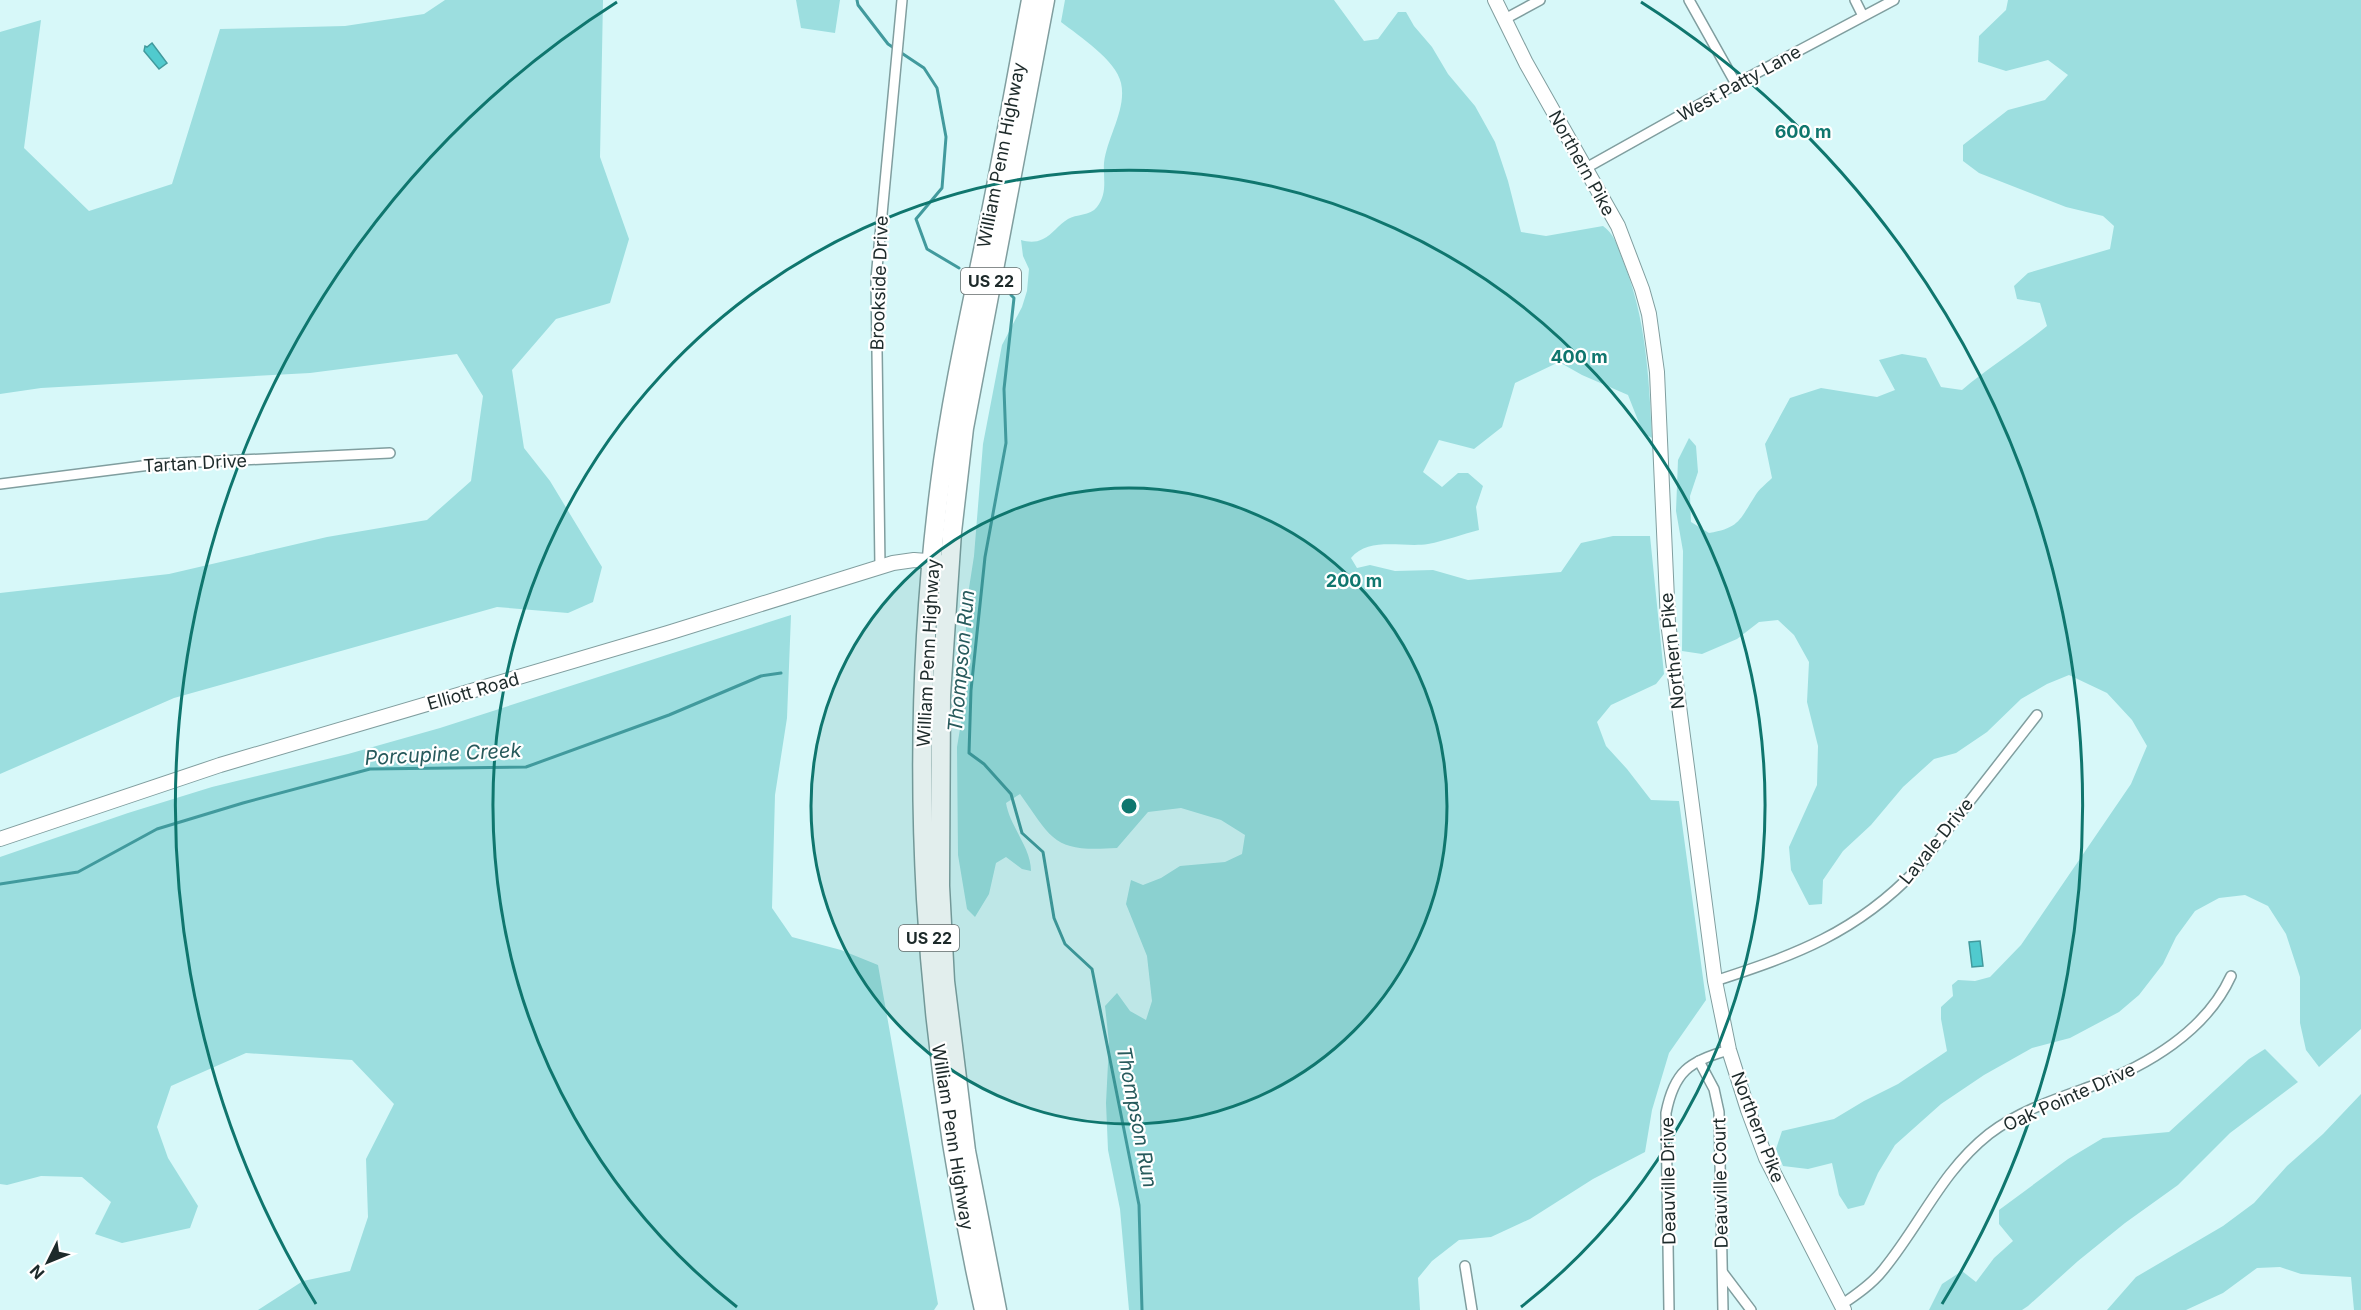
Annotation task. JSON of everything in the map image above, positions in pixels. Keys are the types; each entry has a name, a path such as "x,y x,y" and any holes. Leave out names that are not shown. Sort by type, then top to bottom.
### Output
{"highway":[{"name":"William Penn Highway","path":"997,1310 966,1151 950,1039 941,925 940,481 956,385 1031,0"},
{"name":"William Penn Highway","path":"984,1310 953,1153 932,982 922,763 925,649 966,417 1045,0"}],"main road":[{"name":"Northern Pike","path":"1495,0 1503,20 1629,250 1642,289 1653,343 1659,412 1668,622 1714,981 1729,1050 1748,1110 1767,1158 1843,1308"},
{"name":"Elliott Road","path":"0,839 220,765 668,633 880,567 907,561 940,562"}],"street":[{"name":"Brookside Drive","path":"880,567 876,279 902,0"},
{"path":"1503,20 1540,0"},
{"path":"1689,0 1736,84"},
{"path":"1855,0 1863,16"},
{"name":"West Patty Lane","path":"1586,168 1736,84 1894,0"},
{"name":"Tartan Drive","path":"0,484 158,464 390,453"},
{"name":"Lavale Drive","path":"1714,981 1774,962 1828,939 1893,892 1916,870 2037,715"},
{"name":"Oak Pointe Drive","path":"1843,1308 1882,1271 1946,1177 1976,1144 2010,1120 2056,1099 2120,1075 2160,1053 2196,1025 2214,1006 2231,976"},
{"name":"Deauville Drive","path":"1669,1310 1666,1113 1670,1094 1676,1079 1685,1070 1699,1061 1729,1050"},
{"name":"Deauville Court","path":"1699,1061 1714,1089 1719,1112 1723,1310"},
{"path":"1465,1266 1472,1310"},
{"name":"Deauville Court","path":"1723,1273 1751,1310"}],"shaded area":[{"path":"445,0 603,0 600,157 629,239 610,303 556,319 512,370 524,448 550,481 602,567 593,602 568,613 497,607 174,698 0,774 0,593 169,574 327,537 427,520 471,481 483,396 457,354 310,373 41,388 0,394 0,32 41,20 24,148 89,211 172,184 220,29 345,26 424,14"},
{"path":"796,0 840,0 835,33 801,28"},
{"path":"1065,0 1334,0 1364,41 1378,39 1398,12 1406,12 1414,26 1432,47 1448,74 1475,106 1495,142 1521,232 1546,236 1603,226 1618,246 1637,304 1648,370 1652,438 1643,433 1628,395 1582,375 1559,362 1515,383 1502,427 1474,449 1439,440 1423,472 1442,487 1458,473 1468,473 1483,486 1476,507 1479,530 1428,544 1387,544 1367,547 1358,551 1351,558 1357,568 1370,565 1395,571 1433,570 1468,580 1561,572 1581,543 1613,536 1650,536 1664,674 1656,684 1611,705 1597,722 1606,746 1651,800 1679,801 1706,1000 1669,1053 1652,1110 1645,1152 1593,1179 1530,1219 1491,1237 1459,1240 1432,1261 1418,1278 1420,1310 1129,1310 1120,1209 1108,1150 1106,1103 1109,1043 1105,1006 1117,993 1130,1011 1146,1020 1152,1001 1147,956 1126,904 1131,880 1143,885 1161,878 1180,866 1225,862 1242,854 1245,835 1221,820 1181,808 1148,812 1117,848 1080,848 1068,845 1049,833 1020,794 1006,803 1028,854 1031,871 1022,869 1006,857 996,863 989,894 975,917 967,909 958,855 957,747 963,711 967,601 974,556 983,444 1002,345 1022,307 1027,291 1029,269 1023,256 1021,240 1032,242 1043,239 1071,217 1091,212 1097,207 1104,191 1106,153 1121,103 1121,83 1118,74 1105,57 1061,22"},
{"path":"2008,0 2361,0 2361,1029 2319,1067 2306,1050 2300,1023 2300,977 2286,934 2268,906 2245,895 2219,898 2195,911 2176,937 2163,964 2139,995 2119,1012 2070,1038 2032,1048 1984,1075 1941,1104 1895,1145 1878,1173 1864,1205 1848,1209 1839,1195 1832,1163 1808,1169 1783,1166 1776,1149 1782,1131 1834,1119 1898,1084 1947,1051 1941,1007 1953,996 1952,985 1958,980 1975,981 1990,977 2021,945 2131,784 2147,746 2132,720 2107,693 2069,675 2047,684 2021,699 1987,732 1956,753 1934,759 1903,787 1871,825 1843,851 1823,880 1822,904 1809,905 1791,870 1789,847 1817,785 1818,746 1807,702 1809,662 1794,635 1778,620 1759,622 1737,639 1702,654 1682,651 1683,551 1676,511 1678,460 1689,438 1696,446 1698,472 1690,496 1691,522 1709,533 1727,528 1738,521 1758,491 1772,478 1765,444 1790,398 1821,388 1877,397 1895,390 1879,360 1902,354 1926,358 1941,387 1962,390 2047,326 2040,303 2017,299 2014,286 2028,273 2110,249 2114,226 2103,216 2066,207 1979,173 1963,161 1963,145 2008,110 2045,100 2068,75 2048,60 2006,71 1978,62 1979,36 2006,10"},
{"path":"152,43 167,63 159,69 144,51 145,46"},
{"path":"791,615 787,718 775,795 772,908 792,937 841,950 878,965 938,1304 934,1310 258,1310 303,1281 350,1271 368,1217 366,1159 394,1104 352,1060 246,1053 171,1086 157,1127 168,1158 198,1206 190,1228 122,1243 95,1234 111,1202 82,1177 41,1176 7,1185 0,1184 0,857 212,787 348,754 440,728"},
{"path":"1980,941 1983,966 1972,967 1969,942"},
{"path":"2265,1049 2298,1082 2230,1133 2178,1185 2125,1223 2028,1306 2022,1310 1929,1310 1942,1284 1962,1271 1976,1282 1994,1258 2013,1241 1999,1224 1999,1210 2068,1159 2103,1138 2169,1132 2249,1059"},
{"path":"2361,1094 2361,1310 2354,1310 2351,1277 2301,1274 2280,1267 2257,1268 2223,1293 2186,1310 2107,1310 2136,1277 2223,1226 2254,1203 2287,1166 2323,1134"}],"waterway":[{"name":"Thompson Run","path":"857,0 858,5 888,44 924,68 937,88 946,137 942,188 916,219 927,249 959,268"},
{"name":"Thompson Run","path":"1011,295 1014,298 1004,389 1006,443 985,557 971,690 969,753 984,764 1011,794 1022,833 1043,852 1054,918 1065,944 1092,969 1139,1205 1142,1310"},
{"name":"Porcupine Creek","path":"0,884 78,872 157,829 370,769 526,767 669,715 761,676 781,673"}]}
